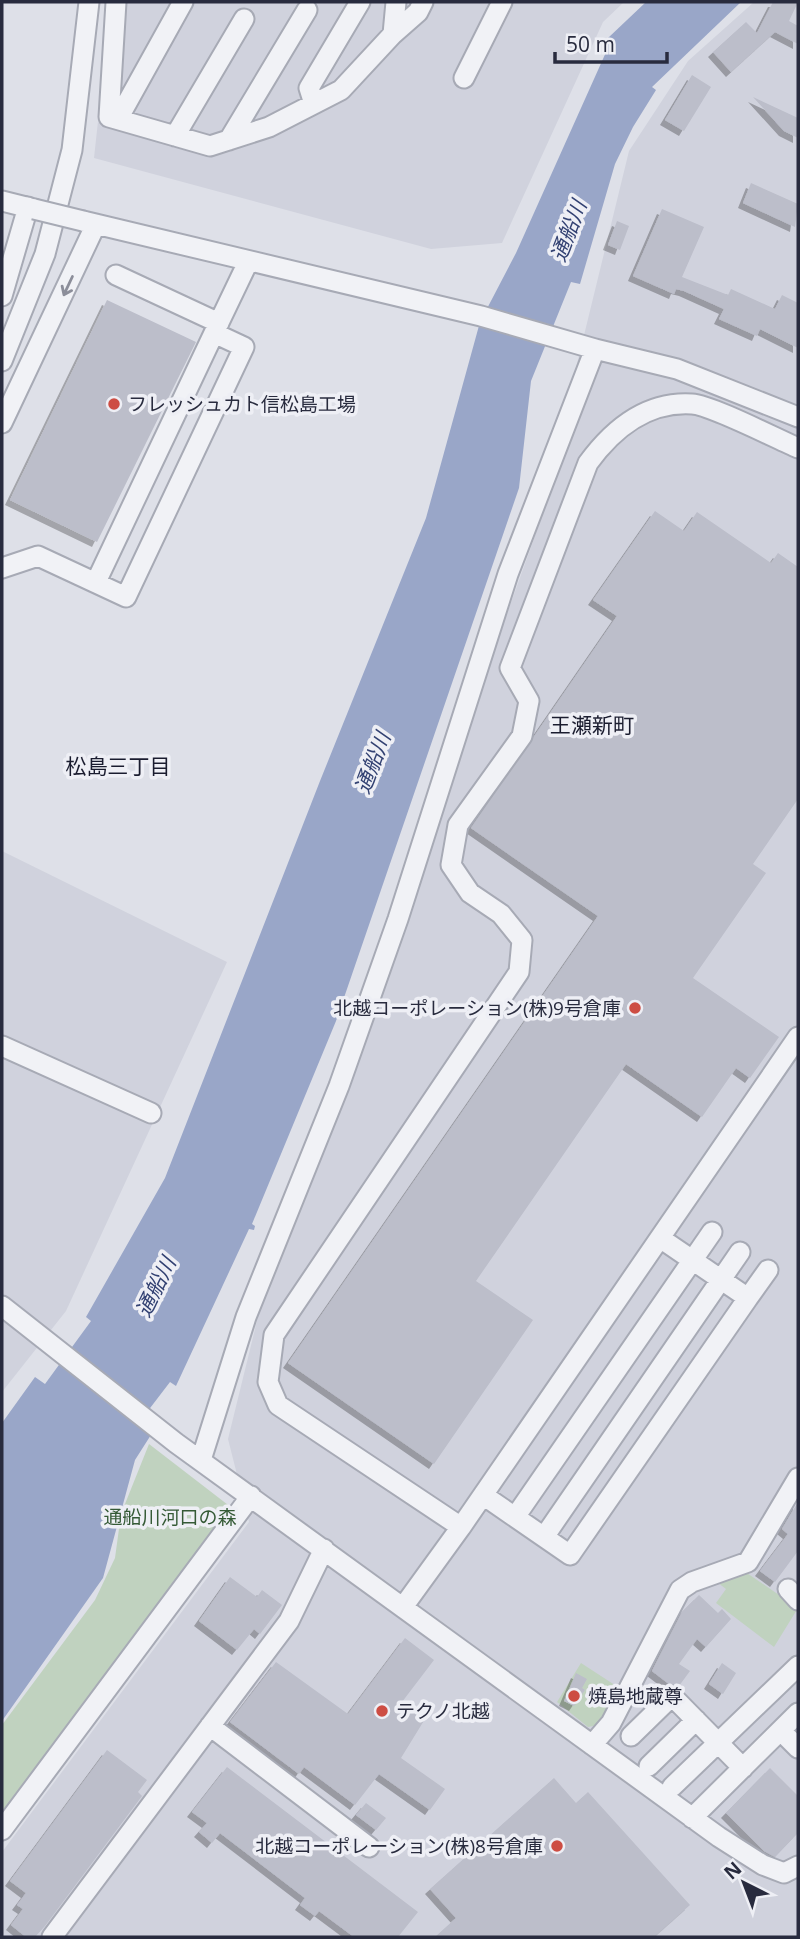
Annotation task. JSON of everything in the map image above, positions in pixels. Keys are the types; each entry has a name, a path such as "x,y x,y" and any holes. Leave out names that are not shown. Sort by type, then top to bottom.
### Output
{"street":[{"path":"2,361 45,254 72,150 89,2"},
{"path":"116,2 109,117 210,146 269,127 341,90 393,34 418,12 423,2"},
{"path":"118,119 183,2"},
{"path":"314,104 309,88 360,2"},
{"path":"393,34 396,2"},
{"path":"464,78 502,2"},
{"path":"229,140 307,9"},
{"path":"175,136 244,19"},
{"path":"2,201 481,316 677,369 798,418"},
{"path":"2,296 31,208"},
{"path":"2,424 89,222"},
{"path":"96,582 248,262"},
{"path":"2,568 38,556 126,597 244,347 216,328 116,275"},
{"path":"201,1460 246,1317 343,1074 398,919 508,574 595,349"},
{"path":"461,1527 278,1405 268,1382 274,1335 519,972 522,940 501,914 470,893 451,865 457,825 522,736 529,701 510,668 588,463 609,434 648,409 693,404 798,448"},
{"path":"403,1607 461,1527 798,1037"},
{"path":"2,1046 151,1113"},
{"path":"515,1517 712,1232"},
{"path":"660,1238 748,1298"},
{"path":"544,1537 740,1252"},
{"path":"483,1495 570,1555 768,1270"},
{"path":"2,1307 176,1443 692,1818 774,1870 784,1873 798,1866"},
{"path":"592,1745 611,1723 680,1590 692,1582 748,1562 798,1478"},
{"path":"2,1830 251,1496"},
{"path":"52,1937 289,1621 324,1549"},
{"path":"672,1787 798,1666"},
{"path":"631,1735 673,1696 743,1768"},
{"path":"692,1818 798,1713"},
{"path":"649,1766 695,1720"},
{"path":"210,1726 369,1847"},
{"path":"781,1731 798,1748"}],"shaded area":[{"path":"111,2 624,2 603,22 502,243 431,249 94,158"},
{"path":"754,2 798,2 798,1937 2,1937 2,1852 249,1522 228,1439 268,1276 535,536 629,151 688,61"},
{"path":"2,851 227,962 66,1311 2,1392"}],"green space":[{"name":"通船川河口の森","path":"149,1444 232,1508 2,1823 2,1725 95,1600 115,1558 121,1514"},
{"path":"741,1569 798,1608 774,1647 716,1603 726,1589 713,1579"},
{"path":"581,1663 621,1689 598,1725 588,1727 557,1702"}],"water":[{"name":"通船川","path":"646,2 741,2 652,87 656,90 633,127 615,164 580,284 571,282 531,381 519,488 336,1021 252,1224 255,1226 254,1230 249,1229 176,1386 170,1382 144,1416 156,1427 135,1460 103,1578 2,1721 2,1423 35,1377 45,1384 91,1321 86,1317 165,1178 426,518 480,322 516,253 607,50 608,38"}],"building":[{"path":"773,2 798,2 789,21 798,26 798,44 775,32 731,72 713,52 746,22 757,33"},
{"path":"692,75 711,87 684,131 665,120"},
{"path":"753,97 798,118 798,138 784,131"},
{"path":"751,183 798,204 795,227 743,203"},
{"path":"662,209 704,227 682,277 728,295 731,289 775,309 782,295 798,303 798,348 760,329 757,336 719,319 724,309 684,291 676,289 674,294 633,276"},
{"path":"617,221 629,226 620,250 608,245"},
{"name":"フレッシュカト信松島工場","path":"107,300 196,342 97,542 10,500"},
{"name":"北越コーポレーション(株)9号倉庫","path":"655,511 684,531 697,512 771,563 778,553 798,567 798,799 753,864 766,873 693,978 779,1037 750,1078 736,1068 702,1117 626,1064 476,1281 533,1320 434,1464 288,1363 598,916 471,828 617,616 593,600"},
{"path":"798,1502 798,1551 775,1582 760,1571 788,1534 782,1529"},
{"path":"230,1577 257,1597 262,1590 282,1605 260,1634 254,1629 237,1650 199,1621"},
{"path":"699,1595 718,1613 722,1609 731,1619 706,1647 697,1639 679,1664 690,1671 679,1686 669,1684 652,1671 682,1612"},
{"name":"テクノ北越","path":"405,1638 434,1660 402,1702 425,1719 401,1758 445,1789 430,1810 379,1774 355,1805 304,1767 299,1774 230,1722 276,1662 348,1714"},
{"path":"722,1663 736,1673 723,1694 709,1684"},
{"path":"576,1673 587,1679 582,1688 585,1690 574,1706 564,1701"},
{"path":"107,1750 147,1780 138,1792 142,1796 45,1926 35,1937 26,1937 11,1925 23,1909 17,1905 26,1893 10,1881"},
{"path":"227,1767 418,1912 398,1937 354,1937 319,1911 315,1916 300,1905 305,1898 220,1833 212,1843 199,1832 207,1823 192,1812"},
{"path":"770,1768 798,1796 798,1833 775,1857 764,1851 726,1813"},
{"name":"北越コーポレーション(株)8号倉庫","path":"554,1778 576,1803 588,1792 690,1905 654,1937 435,1937 456,1918 430,1889"},
{"path":"366,1803 386,1818 376,1830 356,1815"}],"place":[{"name":"フレッシュカト信松島工場","path":"114,404"},
{"name":"北越コーポレーション(株)9号倉庫","path":"635,1008"},
{"name":"焼島地蔵尊","path":"574,1696"},
{"name":"テクノ北越","path":"382,1711"},
{"name":"北越コーポレーション(株)8号倉庫","path":"557,1846"}],"district":[{"name":"王瀬新町","path":"592,726"},
{"name":"松島三丁目","path":"118,767"}]}
